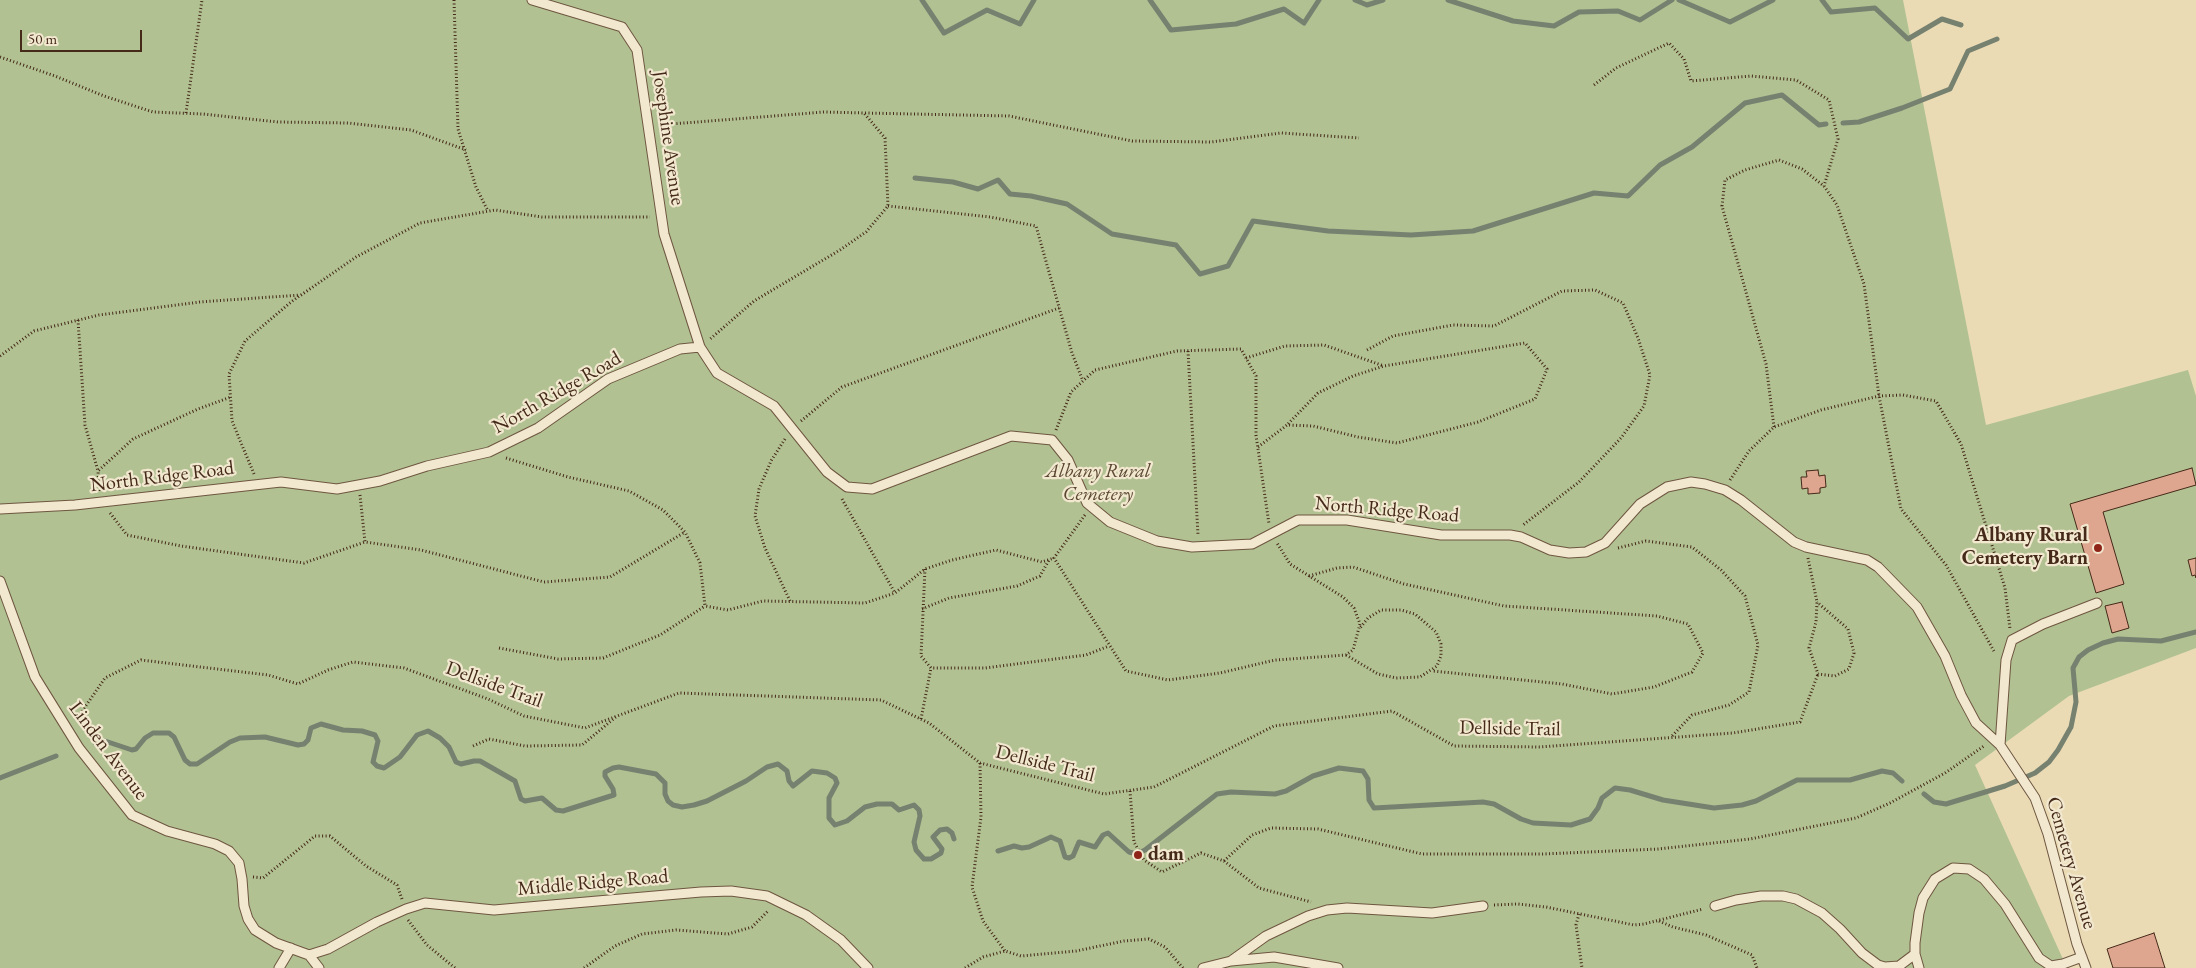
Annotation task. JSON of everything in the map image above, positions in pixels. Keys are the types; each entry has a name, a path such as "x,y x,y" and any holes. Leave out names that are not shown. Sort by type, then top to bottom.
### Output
{"lane":[{"name":"Josephine Avenue","path":"532,0 622,27 637,50 664,234 700,347"},
{"path":"700,347 717,373 774,406 827,472 847,487 872,489 1011,436 1052,440"},
{"name":"North Ridge Road","path":"0,509 100,501 281,482 337,489 380,480 427,466 489,452 538,428 608,379 680,349 700,347"},
{"name":"North Ridge Road","path":"1052,440 1068,460 1087,503 1091,507 1110,522 1157,542 1199,546 1252,544 1298,520 1347,520 1441,535 1510,534 1550,550 1569,553 1586,552 1601,546"},
{"path":"1601,546 1640,504 1666,487 1691,482 1725,490 1756,512 1783,535 1806,547 1867,560 1878,567 1902,589 1917,607 1932,630 1961,696 1976,723 1998,742"},
{"name":"Linden Avenue","path":"0,581 35,677 78,748 132,814 167,831 223,847 235,858 242,876 244,906 251,924 266,938 309,955"},
{"path":"1998,742 2006,660 2012,640 2043,624 2097,603"},
{"name":"Cemetery Avenue","path":"1998,742 2035,798 2048,834 2086,968"},
{"path":"1919,968 1915,954 1919,913 1923,898 1931,884 1946,870 1953,868 1962,868 1976,872 1994,890 2039,958 2051,966 2082,957"},
{"name":"Middle Ridge Road","path":"309,955 328,948 376,922 425,903 494,910 716,891 758,894 776,900 824,926 841,940 868,968"},
{"path":"1715,906 1761,896 1783,896 1803,902 1822,913 1840,929 1862,954 1878,965 1885,968 1899,966 1915,954"},
{"path":"1231,961 1266,936 1301,919 1327,910 1347,908 1432,913 1483,906"},
{"path":"278,968 290,948"},
{"path":"309,955 319,968"},
{"path":"1203,968 1231,961 1274,957 1338,968"}],"path":[{"path":"186,113 202,0"},
{"path":"454,0 458,129 476,187 488,211"},
{"path":"1594,85 1616,68 1669,43 1684,59 1691,81 1752,76 1796,80 1829,100 1838,139 1824,186"},
{"path":"0,57 55,76 104,96 153,112 186,113 278,122 348,123 411,130 466,150"},
{"path":"648,126 814,113 864,113 1009,116 1132,142 1211,142 1281,134 1359,138"},
{"path":"700,347 754,302 866,232 888,206 886,138 864,113"},
{"path":"1774,427 1766,364 1722,206 1725,180 1745,170 1779,160 1802,169 1824,186 1837,205 1864,284 1879,396 1900,509 1946,565 2005,671"},
{"path":"888,206 990,218 1036,226 1072,353 1083,381"},
{"path":"258,484 232,421 229,374 245,341 301,295 356,257 420,223 495,210 542,217 662,217"},
{"path":"1367,350 1393,336 1453,325 1494,326 1562,291 1595,290 1623,303 1638,338 1650,375 1644,406 1621,438 1579,482 1510,534"},
{"path":"0,356 34,331 99,315 200,302 301,295"},
{"path":"790,601 765,548 755,516 758,489 771,461 792,428 842,386 1059,308"},
{"path":"78,320 85,425 98,471 100,501 127,535 181,546 304,563 365,542 421,550 544,582 610,577 685,532"},
{"path":"1258,447 1287,425 1318,393 1353,376 1384,366 1525,343 1547,369 1535,399 1478,422 1397,443 1358,437 1313,426 1287,425"},
{"path":"1246,358 1284,346 1324,346 1384,366"},
{"path":"1052,440 1071,392 1095,370 1177,351 1241,349 1256,376 1258,447 1272,534 1290,564 1349,602 1358,613 1359,629 1356,644 1353,650 1346,655 1275,660 1220,673 1168,680 1126,671 1054,558"},
{"path":"1188,351 1199,546"},
{"path":"1725,490 1748,451 1774,427 1821,410 1879,396 1903,395 1936,401 1961,444 2005,588 2012,640"},
{"path":"98,471 133,439 198,409 230,397"},
{"path":"489,452 568,477 629,491 663,510 685,532 700,563 705,606"},
{"path":"358,485 365,542"},
{"path":"841,498 895,593"},
{"path":"499,648 558,659 603,658 660,635 705,606 728,610 763,601 865,603 895,593 925,569 952,560 996,550 1042,562 1054,558 1091,507"},
{"path":"1601,546 1609,550 1646,541 1692,546 1721,570 1745,596 1758,645 1748,692 1729,705 1692,715 1670,737"},
{"path":"1806,547 1817,602 1816,622 1809,648 1818,674 1836,676 1850,669 1854,653 1848,629 1817,602"},
{"path":"922,609 949,598 1017,586 1040,576 1049,560"},
{"path":"1308,577 1337,568 1353,567 1404,584 1504,606 1657,616 1688,624 1704,653 1692,672 1654,687 1612,694 1562,684 1432,671"},
{"path":"925,569 921,656 931,668"},
{"path":"1346,655 1378,674 1396,678 1420,677 1438,666 1441,656 1441,644 1436,632 1415,614 1401,610 1381,610 1368,618 1359,629"},
{"path":"931,668 1003,665 1086,655 1109,646"},
{"name":"Dellside Trail","path":"68,730 105,678 141,660 268,674 298,684 328,670 353,662 404,668 488,699 524,716 585,728 679,693 881,700 929,723 980,763 1104,794 1154,787 1274,726 1392,711 1454,746 1540,747 1733,733 1800,722 1818,674"},
{"path":"921,719 931,668"},
{"path":"472,746 489,739 525,746 582,745 619,714"},
{"path":"1224,861 1252,835 1271,828 1318,829 1422,854 1543,854 1658,849 1750,839 1856,818 1890,803 1998,742"},
{"path":"980,763 981,817 972,887 983,921 1005,951"},
{"path":"1130,791 1134,842 1144,860 1162,872 1201,853 1224,861 1259,888 1320,904"},
{"path":"242,876 263,878 314,836 330,836 366,866 396,885 404,910 427,945 454,968"},
{"path":"584,968 615,946 642,934 676,930 719,935 745,930 758,922 776,900"},
{"path":"1483,906 1518,904 1634,925 1659,921 1715,906"},
{"path":"1579,914 1576,925 1582,968"},
{"path":"1659,921 1673,927 1706,935 1752,954 1757,968"},
{"path":"965,968 983,957 1005,951 1021,956 1076,952 1124,941 1149,939 1165,947 1183,968"}],"green space":[{"name":"Albany Rural Cemetery","path":"0,0 1903,0 1986,425 2188,370 2196,396 2196,648 2069,696 1975,765 2067,968 0,968"}],"building":[{"name":"Albany Rural Cemetery Barn","path":"2192,468 2196,485 2103,512 2124,584 2096,593 2070,504"},
{"path":"1818,470 1819,476 1825,475 1826,487 1820,488 1820,493 1808,494 1808,488 1802,489 1801,477 1807,477 1806,471"},
{"path":"2196,558 2196,578 2195,575 2192,576 2188,560"},
{"path":"2122,602 2129,628 2112,633 2105,606"},
{"path":"2154,933 2165,968 2113,968 2107,949"}],"waterway":[{"path":"922,0 944,33 987,10 1020,24 1034,0"},
{"path":"1150,0 1171,30 1236,24 1284,9 1304,23 1319,0"},
{"path":"1355,0 1367,5 1383,0"},
{"path":"1448,0 1513,21 1554,26 1579,12 1618,11 1640,20 1672,0"},
{"path":"1679,0 1730,22 1773,0"},
{"path":"1822,0 1831,12 1875,8 1908,39 1942,19 1961,25"},
{"path":"1843,123 1859,122 1950,89 1968,51 1997,39"},
{"path":"915,178 953,182 978,189 998,180 1010,194 1031,196 1067,204 1112,234 1176,245 1200,274 1228,266 1253,221 1328,231 1411,235 1473,231 1594,193 1628,196 1660,165 1692,147 1745,103 1782,95 1819,125 1826,124"},
{"path":"1924,794 1934,802 1946,804 2005,786 2035,773 2049,762 2071,727 2076,702 2073,668 2079,657 2088,650 2118,639 2161,641 2196,632"},
{"path":"95,743 105,741 132,750 136,749 145,738 153,733 169,733 174,737 185,760 190,764 197,764 230,742 240,738 265,737 298,745 304,744 308,740 311,728 321,724 375,735 378,741 373,762 377,766 384,768 400,757 417,735 428,731 440,738 449,747 456,762 461,764 480,761 515,781 521,799 525,801 542,798 556,810 563,811 614,795 613,789 605,776 605,772 613,768 619,767 656,774 665,783 665,794 668,801 673,805 682,807 707,801 746,781 767,767 778,764 787,771 789,781 793,786 812,771 827,773 835,778 837,783 829,798 829,818 835,825 847,821 865,807 877,804 892,804 899,810 914,805 919,810 920,816 914,842 916,850 924,859 931,859 941,853 942,849 933,837 940,830 947,829 952,833 954,839"},
{"path":"0,778 56,756"},
{"path":"998,851 1014,846 1029,847 1051,837 1060,841 1065,857 1069,858 1073,856 1079,842 1095,847 1103,835 1108,833 1129,852 1137,854 1145,850 1217,794 1231,792 1275,794 1286,791 1313,776 1339,768 1363,771 1368,779 1369,800 1374,808 1483,802 1494,804 1521,819 1533,823 1571,825 1590,819 1602,798 1615,788 1630,790 1663,800 1714,808 1742,805 1756,801 1797,780 1850,780 1882,771 1893,773 1902,781"}],"place":[{"name":"Albany Rural Cemetery Barn","path":"2098,548"},
{"name":"dam","path":"1138,855"}]}
